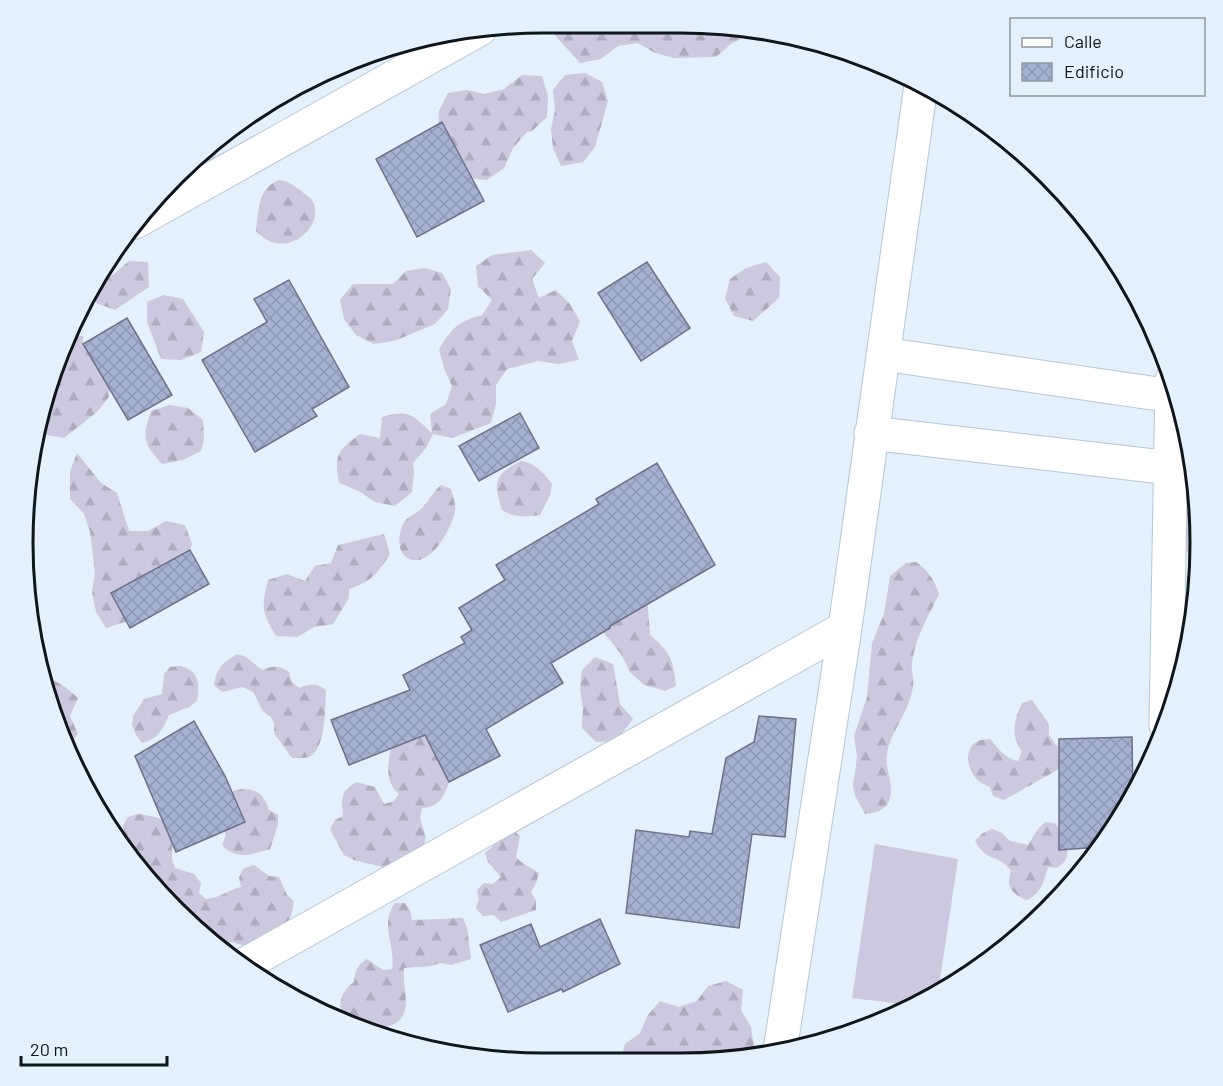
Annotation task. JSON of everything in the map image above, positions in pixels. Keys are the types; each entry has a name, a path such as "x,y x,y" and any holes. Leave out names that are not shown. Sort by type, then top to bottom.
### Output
{"street":[{"path":"158,209 461,40"},
{"path":"781,1042 845,628 920,93"},
{"path":"884,354 1166,387"},
{"path":"1167,696 1172,407"},
{"path":"871,433 1171,468"},
{"path":"251,961 845,628"}],"green space":[{"path":"553,33 680,33 745,37 732,43 716,57 674,58 655,53 638,43 618,46 601,59 580,63"},
{"path":"585,73 602,82 608,101 595,147 583,162 561,166 553,148 551,129 555,110 553,90 565,75"},
{"path":"522,75 542,76 548,96 547,117 532,131 527,132 513,148 504,168 487,180 466,178 438,131 439,111 448,93 467,90 485,94 504,89"},
{"path":"218,151 214,158 204,163"},
{"path":"279,180 300,190 311,199 315,209 314,219 309,229 301,237 291,242 279,243 267,240 256,231 260,201 267,189"},
{"path":"531,250 545,263 532,279 539,298 556,290 570,304 580,321 572,341 579,360 558,364 538,361 507,369 496,385 496,404 491,423 452,438 433,434 426,448 413,463 412,492 395,506 375,502 359,491 339,483 337,460 339,454 360,434 380,438 382,417 410,415 432,433 430,414 446,404 452,386 439,349 456,326 482,315 492,300 478,286 476,266 492,255"},
{"path":"129,261 148,262 149,287 115,310 96,303 101,288 108,277"},
{"path":"766,262 780,277 779,298 753,321 734,316 725,298 730,279 746,268"},
{"path":"425,268 442,273 451,289 448,309 435,324 394,341 374,344 356,335 344,319 340,300 353,284 393,284 406,271"},
{"path":"164,295 183,299 204,332 201,352 181,360 161,359 147,322 147,302"},
{"path":"78,335 83,336 83,344 92,344 109,354 109,397 97,412 64,438 45,435 60,379"},
{"path":"170,405 188,408 203,420 204,440 201,451 183,460 162,464 148,445 146,428 151,411"},
{"path":"1181,449 1189,510 1190,553 1183,548 1168,454"},
{"path":"77,453 101,483 117,493 129,531 148,531 166,521 185,525 192,544 190,550 141,608 125,622 106,628 96,612 92,592 95,573 90,532 84,514 70,499 70,471"},
{"path":"521,461 539,469 552,484 550,495 540,515 520,516 502,510 497,492 498,480 505,471"},
{"path":"441,485 451,489 454,500 455,511 450,525 441,542 430,555 423,559 410,559 405,556 400,546 402,526 407,519 421,509"},
{"path":"384,534 390,554 373,576 349,589 349,598 333,624 314,627 297,637 276,636 264,610 268,580 287,574 305,581 315,566 331,563 338,545"},
{"path":"916,562 930,576 939,594 914,652 911,694 886,758 891,787 889,802 881,810 865,814 855,796 853,786 857,757 854,736 867,697 872,643 884,614 890,576 906,563"},
{"path":"647,594 650,635 667,652 674,669 676,686 665,691 644,685 630,672 621,654 596,623"},
{"path":"237,654 246,657 262,670 282,668 289,672 291,681 299,688 312,685 326,690 320,744 311,756 292,758 274,733 274,722 262,710 253,692 243,687 222,692 214,685 221,666"},
{"path":"595,657 613,664 620,704 633,719 616,741 596,742 582,728 583,709 580,689 582,670"},
{"path":"180,666 195,674 198,684 197,701 169,715 159,733 142,743 132,725 133,716 144,699 162,694 164,674 170,667"},
{"path":"51,680 78,698 70,716 78,734 73,740"},
{"path":"1032,700 1049,724 1049,735 1055,744 1063,749 1061,768 1004,800 993,796 990,787 974,776 969,763 969,751 976,742 990,739 1005,755 1018,761 1022,751 1016,740 1015,722 1022,703"},
{"path":"421,732 443,752 445,773 449,782 437,803 422,808 420,818 426,837 421,858 402,858 383,867 354,860 344,855 330,829 335,820 343,816 344,793 356,782 375,787 384,804 394,801 399,794 390,781 388,766 394,735"},
{"path":"241,789 259,794 265,800 269,810 278,815 278,825 270,849 239,855 222,845 226,835 219,805 230,792"},
{"path":"138,814 153,816 173,828 172,859 175,868 194,874 201,883 199,893 206,899 241,887 239,877 244,868 254,865 269,876 279,877 287,895 294,901 286,926 270,939 253,948 227,943 182,904 138,853 125,834 123,826 128,817"},
{"path":"1045,822 1055,823 1061,831 1066,841 1067,857 1056,868 1048,867 1039,890 1027,900 1011,890 1009,877 1011,871 1006,865 983,852 975,840 992,829 1002,833 1010,841 1028,845"},
{"path":"513,830 520,836 516,857 539,873 531,892 536,901 536,910 501,922 494,915 483,916 476,908 479,899 477,890 484,883 493,884 501,877 488,862 485,853 492,847 495,837"},
{"path":"875,844 958,859 940,982 898,1004 852,998"},
{"path":"395,903 405,903 410,910 412,920 463,918 467,928 471,959 451,965 441,963 404,968 406,1005 403,1016 394,1024 383,1027 341,1011 340,1005 346,990 354,982 356,971 364,961 367,959 383,970 392,969 393,960 388,927 390,911"},
{"path":"726,981 743,990 741,1010 751,1027 754,1048 713,1052 622,1053 625,1044 640,1033 648,1015 660,1001 679,1007 697,1001 708,986"}],"building":[{"path":"442,122 484,201 417,237 376,159"},
{"path":"647,262 690,328 641,361 598,293"},
{"path":"289,280 349,387 312,409 317,416 255,452 202,360 267,322 254,299"},
{"path":"127,318 172,395 128,420 83,344"},
{"path":"520,413 539,448 479,481 459,446"},
{"path":"657,463 715,565 551,663 563,683 486,729 500,756 449,782 425,735 349,765 331,720 410,690 403,675 465,643 461,637 472,630 459,608 505,580 496,565 599,504 596,499"},
{"path":"190,550 209,584 130,628 111,593"},
{"path":"759,716 796,719 785,837 752,834 739,928 626,913 636,830 689,837 690,831 712,834 726,758 754,742"},
{"path":"194,721 225,776 245,822 176,852 135,756"},
{"path":"1132,737 1133,777 1122,798 1089,848 1059,850 1059,739"},
{"path":"600,919 620,964 563,992 562,989 508,1012 480,945 531,924 540,947"}]}
